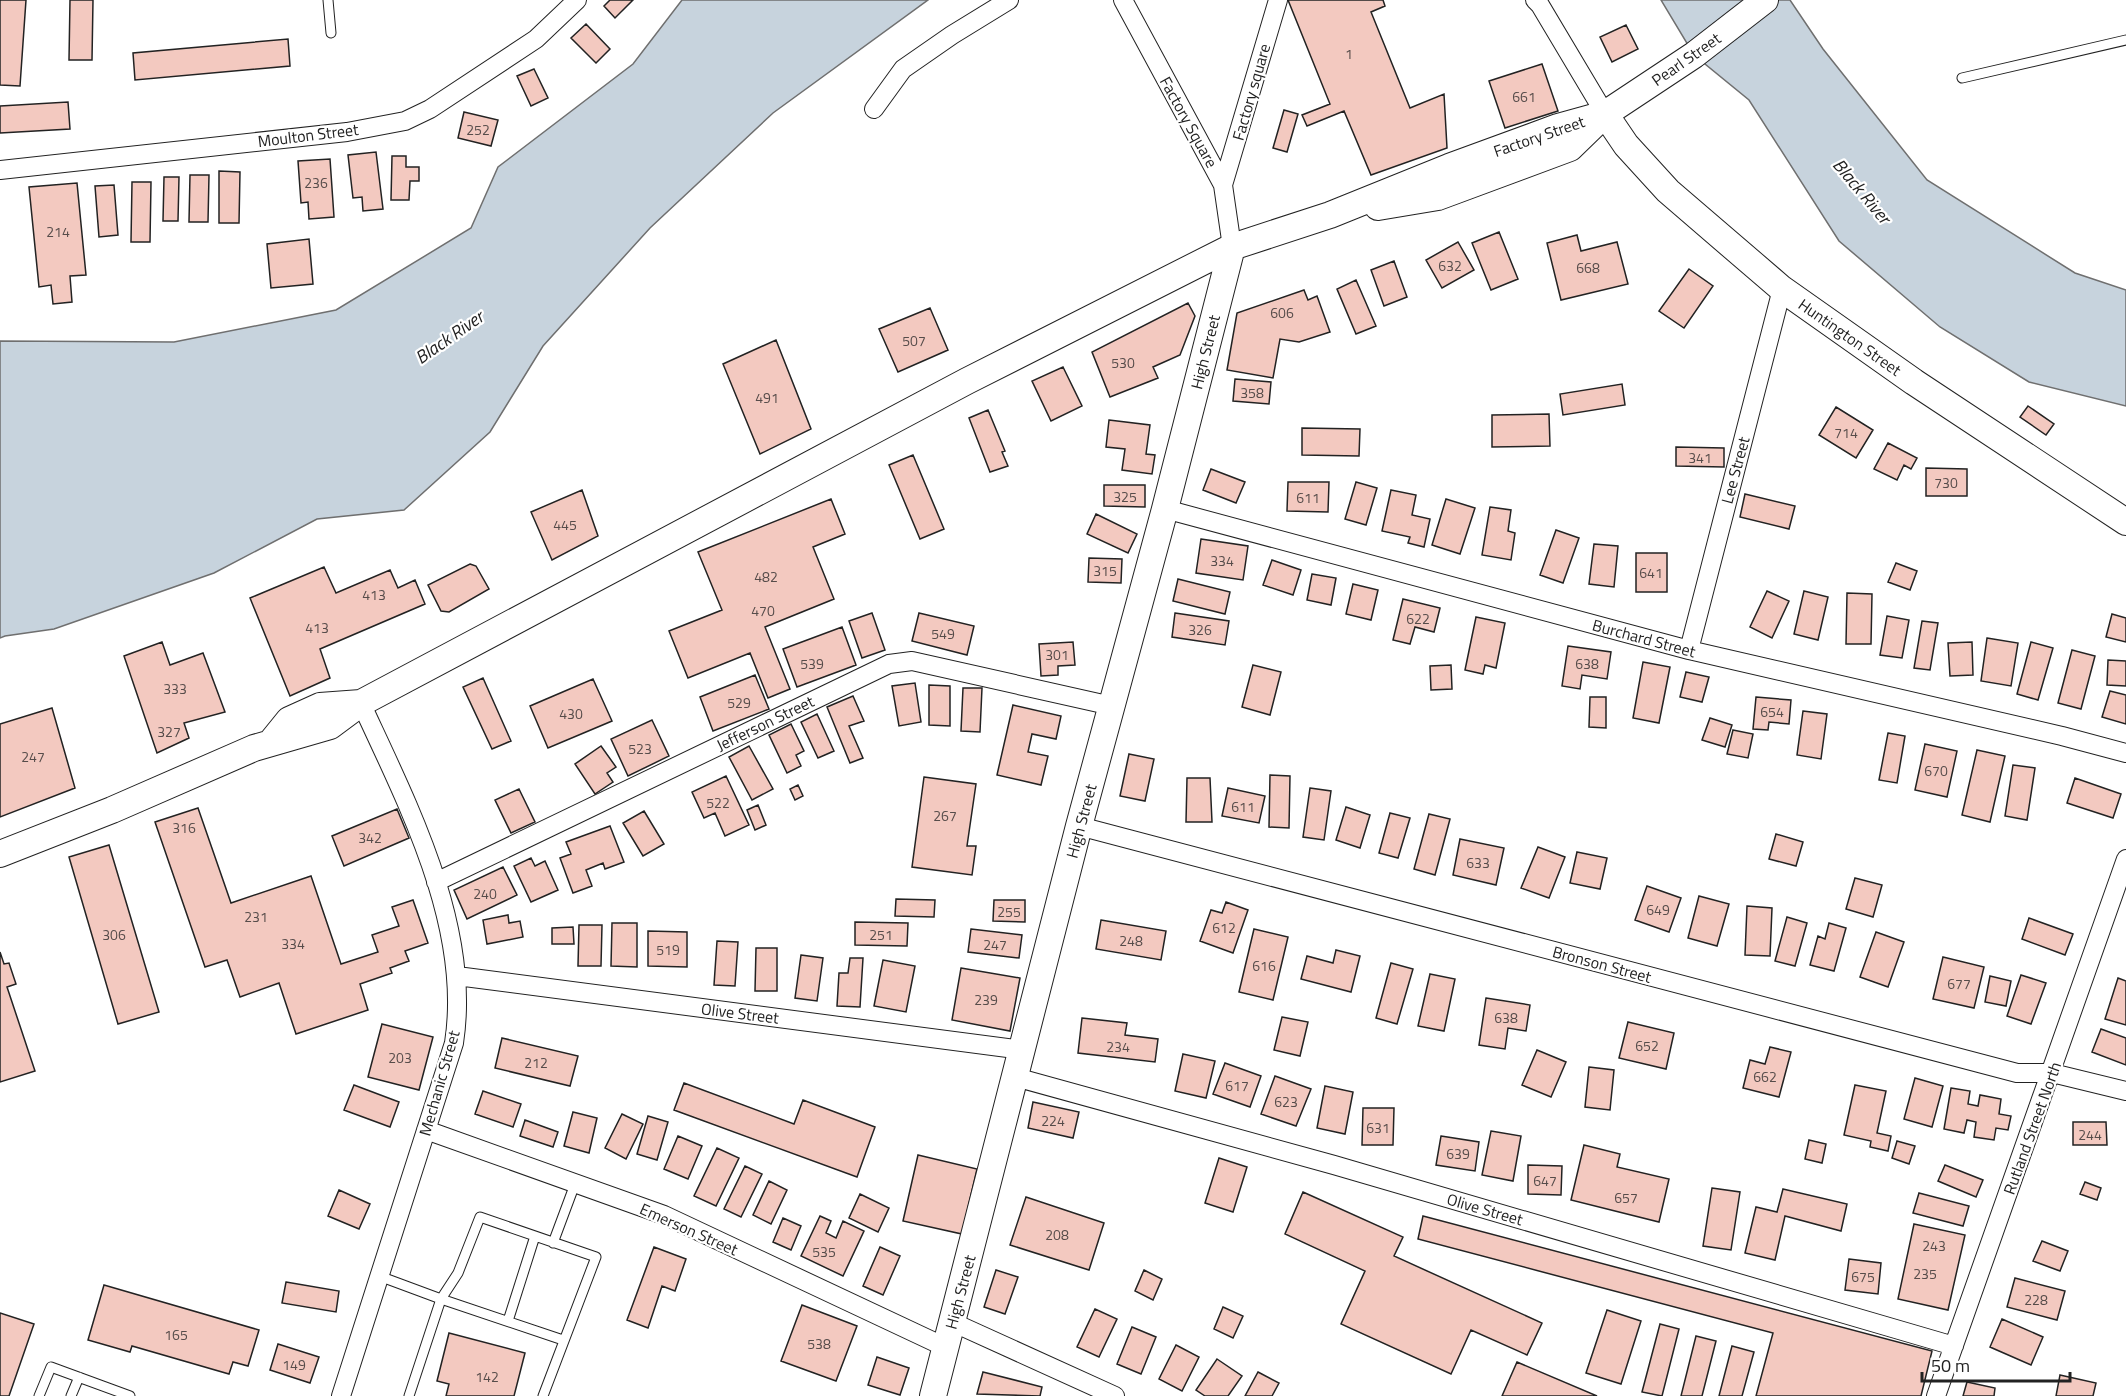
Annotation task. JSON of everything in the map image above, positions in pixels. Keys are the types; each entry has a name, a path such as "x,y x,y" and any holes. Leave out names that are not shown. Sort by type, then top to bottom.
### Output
{"main road":[{"name":"Pearl Street","path":"1605,114 1702,48 1765,0"},
{"name":"Factory Street","path":"361,703 967,381 1232,248 1330,215 1449,167 1547,131 1605,114"},
{"name":"Huntington Street","path":"1605,114 1626,145 1668,191 1782,290 1914,382 2126,522"},
{"name":"High Street","path":"933,1396 1079,826 1165,509 1232,248"},
{"path":"0,854 112,810 271,742 289,720 320,706 361,703"}],"street":[{"name":"Moulton Street","path":"0,170 347,132 405,121 430,109 536,39 577,0"},
{"path":"874,109 903,69 1009,0"},
{"name":"Factory square","path":"1223,185 1278,0"},
{"path":"1534,0 1540,5 1605,114"},
{"name":"Factory Square","path":"1124,2 1223,185 1232,248"},
{"name":"Lee Street","path":"1689,650 1782,290"},
{"name":"Burchard Street","path":"1165,509 1689,650 2062,736 2126,753"},
{"name":"Jefferson Street","path":"436,882 889,664 912,661 1112,706"},
{"name":"Mechanic Street","path":"340,1396 454,1043 456,1028 457,976 436,882 412,815 361,703"},
{"name":"Bronson Street","path":"1079,826 2017,1073 2052,1072 2126,1091"},
{"name":"Rutland Street North","path":"1936,1396 2126,859"},
{"name":"Olive Street","path":"457,976 1023,1050"},
{"name":"Olive Street","path":"1016,1077 1334,1164 1954,1346"},
{"name":"Emerson Street","path":"426,1130 664,1215 945,1347"},
{"path":"952,1322 1114,1396"}],"lane":[{"path":"327,0 331,33"},
{"path":"1962,78 2126,40"},
{"path":"553,1242 575,1184"},
{"path":"409,1396 441,1299 458,1273 480,1217 596,1257 543,1396"},
{"path":"508,1321 534,1236"},
{"path":"379,1275 441,1299 563,1340"},
{"path":"39,1396 51,1367 130,1396"},
{"path":"71,1396 79,1377"}],"water":[{"name":"Black River","path":"682,0 928,0 773,113 650,228 543,346 490,432 404,510 317,519 214,573 54,629 0,638 0,341 174,342 336,310 471,228 498,167 633,64"},
{"name":"Black River","path":"1661,0 1790,0 1823,49 1927,180 2075,273 2126,290 2126,406 2029,382 1940,327 1839,241 1749,100 1694,55"}],"building":[{"path":"0,0 26,0 20,86 0,85"},
{"path":"70,0 93,0 92,60 69,60"},
{"path":"610,0 633,0 615,18 604,6"},
{"path":"1288,0 1383,0 1385,6 1371,12 1410,108 1444,94 1447,148 1371,175 1344,111 1307,126 1302,115 1330,104"},
{"path":"586,24 610,49 596,63 571,38"},
{"path":"1626,25 1638,49 1612,62 1600,37"},
{"path":"288,39 290,66 135,80 133,53"},
{"path":"1542,64 1558,111 1505,128 1489,81"},
{"path":"534,69 548,98 531,106 517,76"},
{"path":"68,102 70,129 0,133 0,106"},
{"path":"1284,110 1298,114 1287,152 1273,148"},
{"path":"464,112 498,120 491,146 458,138"},
{"path":"376,152 383,209 363,211 362,197 353,198 348,155"},
{"path":"392,156 406,156 406,167 419,167 419,181 410,181 409,200 391,200"},
{"path":"330,159 334,217 309,219 308,202 301,203 298,161"},
{"path":"219,171 240,172 239,223 219,223"},
{"path":"190,175 209,175 208,222 189,222"},
{"path":"164,177 179,177 178,221 163,221"},
{"path":"132,182 151,182 150,242 131,242"},
{"path":"77,183 86,275 70,276 72,302 53,304 51,285 39,287 29,187"},
{"path":"114,185 118,235 99,237 95,186"},
{"path":"1499,232 1518,279 1491,290 1472,243"},
{"path":"1577,235 1581,251 1617,242 1628,284 1561,300 1547,243"},
{"path":"309,239 313,284 271,288 267,244"},
{"path":"1458,242 1474,270 1442,288 1426,260"},
{"path":"1394,261 1407,297 1384,306 1371,270"},
{"path":"1689,269 1713,286 1684,328 1659,311"},
{"path":"1356,280 1376,326 1356,334 1337,289"},
{"path":"1304,290 1308,300 1317,296 1330,332 1299,342 1280,339 1273,378 1227,370 1237,313"},
{"path":"1188,303 1195,316 1180,355 1153,367 1158,378 1110,397 1092,352"},
{"path":"930,308 948,350 898,372 879,329"},
{"path":"776,340 811,429 760,454 723,364"},
{"path":"1063,367 1082,406 1051,421 1032,381"},
{"path":"1235,379 1271,382 1269,404 1233,401"},
{"path":"1622,384 1625,405 1563,415 1560,394"},
{"path":"2028,406 2054,424 2046,435 2020,417"},
{"path":"1836,407 1873,430 1856,458 1819,435"},
{"path":"988,410 1005,451 1002,452 1008,466 990,472 969,418"},
{"path":"1549,414 1550,446 1492,447 1492,415"},
{"path":"1109,420 1150,425 1146,454 1155,455 1152,474 1122,470 1125,449 1106,447"},
{"path":"1302,428 1360,429 1359,456 1302,455"},
{"path":"1888,443 1917,458 1911,469 1904,465 1897,480 1874,469"},
{"path":"1676,447 1724,448 1724,467 1676,466"},
{"path":"913,455 944,529 920,539 889,465"},
{"path":"1926,468 1967,469 1967,496 1926,496"},
{"path":"1211,469 1245,482 1236,503 1203,490"},
{"path":"1288,482 1329,482 1328,512 1287,511"},
{"path":"1356,482 1377,488 1366,525 1345,519"},
{"path":"1104,485 1145,485 1145,507 1104,506"},
{"path":"582,490 598,536 552,560 531,512"},
{"path":"1391,490 1416,495 1412,515 1430,519 1424,547 1408,543 1410,537 1382,531"},
{"path":"1745,494 1795,506 1789,529 1740,517"},
{"path":"831,499 845,534 813,547 834,599 765,627 790,689 768,698 750,653 688,678 669,631 722,610 698,552"},
{"path":"1446,499 1475,508 1460,554 1432,545"},
{"path":"1490,507 1511,510 1508,531 1515,533 1511,560 1482,555"},
{"path":"1096,514 1137,534 1128,553 1087,534"},
{"path":"1556,530 1579,538 1563,583 1540,575"},
{"path":"1201,539 1248,546 1243,580 1196,573"},
{"path":"1594,544 1618,546 1614,587 1589,584"},
{"path":"1636,553 1667,553 1667,592 1636,592"},
{"path":"1089,558 1122,559 1121,583 1088,582"},
{"path":"1272,560 1301,570 1293,595 1263,585"},
{"path":"1896,563 1917,571 1910,590 1888,582"},
{"path":"470,564 476,566 489,589 449,612 441,611 428,585"},
{"path":"324,567 336,593 390,570 398,588 415,580 425,604 320,649 330,678 290,696 250,598"},
{"path":"1312,574 1336,578 1331,605 1307,600"},
{"path":"1178,579 1230,592 1225,614 1173,601"},
{"path":"1353,584 1378,590 1371,620 1346,614"},
{"path":"1767,591 1789,601 1772,638 1750,627"},
{"path":"1804,591 1828,597 1818,640 1794,634"},
{"path":"1847,593 1872,594 1871,644 1846,644"},
{"path":"1403,599 1440,608 1434,632 1415,627 1410,644 1393,640"},
{"path":"872,613 885,650 862,658 849,621"},
{"path":"919,613 974,626 967,655 912,641"},
{"path":"1175,613 1229,621 1225,645 1172,637"},
{"path":"2112,614 2126,618 2126,642 2106,637"},
{"path":"1887,616 1909,620 1902,658 1880,655"},
{"path":"1476,617 1505,623 1496,668 1485,665 1483,674 1465,670"},
{"path":"1922,621 1938,623 1930,670 1914,668"},
{"path":"842,627 856,665 797,687 783,649"},
{"path":"1987,638 2018,643 2011,686 1981,681"},
{"path":"162,642 170,665 203,653 225,712 184,723 189,738 157,753 124,656"},
{"path":"1073,642 1075,665 1058,666 1058,675 1041,676 1039,644"},
{"path":"1972,642 1973,675 1950,676 1948,643"},
{"path":"2031,642 2053,648 2038,700 2017,694"},
{"path":"1568,646 1611,652 1607,679 1582,675 1580,689 1562,686"},
{"path":"2072,650 2095,656 2081,709 2058,703"},
{"path":"2108,660 2126,661 2126,686 2107,685"},
{"path":"1643,662 1670,667 1659,723 1633,718"},
{"path":"1253,665 1281,672 1270,715 1242,707"},
{"path":"1451,665 1452,689 1431,690 1430,666"},
{"path":"1686,672 1709,677 1702,702 1680,697"},
{"path":"755,675 769,709 713,731 700,697"},
{"path":"483,678 511,741 492,749 463,687"},
{"path":"593,679 612,721 548,748 530,706"},
{"path":"915,683 921,722 899,726 892,686"},
{"path":"929,685 950,686 950,726 929,725"},
{"path":"963,688 982,688 980,732 961,731"},
{"path":"2110,691 2126,695 2126,724 2102,717"},
{"path":"853,696 864,721 849,726 863,758 850,763 827,707"},
{"path":"1590,697 1606,697 1606,728 1589,727"},
{"path":"1756,697 1791,700 1789,724 1769,722 1768,730 1753,729"},
{"path":"1013,705 1061,716 1056,739 1032,734 1028,752 1048,756 1041,785 997,775"},
{"path":"52,708 75,788 0,817 0,724"},
{"path":"1803,711 1827,714 1821,759 1797,755"},
{"path":"817,714 834,751 818,758 801,722"},
{"path":"1710,718 1732,725 1725,747 1702,740"},
{"path":"652,720 669,756 628,776 611,739"},
{"path":"791,724 804,751 796,755 801,766 787,773 769,735"},
{"path":"1733,730 1753,734 1748,758 1727,754"},
{"path":"1888,733 1905,736 1897,783 1879,780"},
{"path":"1925,744 1957,751 1947,797 1915,790"},
{"path":"601,746 616,767 607,773 613,782 595,794 575,764"},
{"path":"749,746 773,789 752,800 729,757"},
{"path":"1977,750 2005,756 1990,822 1962,815"},
{"path":"1129,754 1154,759 1145,801 1120,796"},
{"path":"2013,765 2035,768 2027,820 2005,816"},
{"path":"1270,775 1290,776 1289,828 1269,827"},
{"path":"726,776 749,825 725,836 715,813 704,818 692,792"},
{"path":"924,777 976,784 967,846 976,846 972,875 912,867"},
{"path":"1187,778 1210,778 1212,822 1186,822"},
{"path":"2075,778 2121,794 2113,818 2067,803"},
{"path":"798,785 803,796 795,800 790,789"},
{"path":"1228,788 1265,796 1259,823 1222,816"},
{"path":"1310,788 1331,791 1324,840 1303,837"},
{"path":"519,789 535,822 511,833 495,800"},
{"path":"758,805 766,825 755,830 747,810"},
{"path":"1346,807 1370,815 1360,848 1336,840"},
{"path":"198,808 231,903 311,876 341,964 378,952 372,935 399,926 392,907 413,900 428,943 405,951 409,961 390,968 392,973 360,984 368,1010 296,1034 279,983 240,997 227,960 205,967 155,822"},
{"path":"397,809 409,838 344,866 332,836"},
{"path":"644,811 664,844 643,856 623,823"},
{"path":"1390,813 1410,818 1398,858 1379,853"},
{"path":"1429,814 1450,819 1435,875 1414,869"},
{"path":"610,826 624,862 605,869 603,863 586,870 592,886 573,893 560,858 571,854 566,842"},
{"path":"1776,834 1803,842 1796,866 1769,859"},
{"path":"1460,839 1504,848 1496,885 1453,875"},
{"path":"109,845 159,1012 118,1024 69,857"},
{"path":"1538,847 1565,857 1549,898 1521,888"},
{"path":"1577,852 1607,858 1600,889 1570,883"},
{"path":"531,858 535,866 545,861 558,890 531,902 514,866"},
{"path":"503,867 517,895 467,919 454,890"},
{"path":"1855,878 1882,885 1873,917 1846,909"},
{"path":"1647,886 1681,898 1669,932 1635,920"},
{"path":"1699,896 1729,904 1717,946 1688,938"},
{"path":"896,899 935,900 934,917 895,916"},
{"path":"994,900 1025,900 1025,922 993,921"},
{"path":"1226,902 1248,910 1233,953 1200,941 1211,910 1222,913"},
{"path":"1747,906 1772,908 1770,956 1745,955"},
{"path":"508,915 509,923 520,921 523,937 487,944 483,920"},
{"path":"1787,917 1807,923 1795,966 1775,961"},
{"path":"2029,918 2073,934 2065,955 2022,939"},
{"path":"1101,920 1166,931 1161,960 1096,949"},
{"path":"855,922 908,923 907,946 855,945"},
{"path":"612,923 637,923 637,967 611,966"},
{"path":"1829,923 1846,928 1834,971 1810,965 1818,936 1825,939"},
{"path":"579,925 602,925 601,966 578,966"},
{"path":"573,927 574,944 552,944 552,928"},
{"path":"971,929 1022,935 1019,958 968,952"},
{"path":"1254,929 1288,937 1273,1000 1239,992"},
{"path":"648,931 687,932 687,967 648,966"},
{"path":"1876,932 1904,942 1888,987 1860,977"},
{"path":"717,941 738,942 735,986 714,985"},
{"path":"756,948 777,948 777,991 755,991"},
{"path":"1336,950 1360,956 1351,992 1301,979 1307,956 1333,963"},
{"path":"0,952 4,964 9,963 16,984 7,987 35,1071 0,1082"},
{"path":"801,955 823,958 817,1001 795,998"},
{"path":"1943,957 1984,967 1974,1008 1933,999"},
{"path":"850,958 863,958 860,1007 837,1006 839,973 848,973"},
{"path":"883,960 915,966 906,1012 874,1006"},
{"path":"1391,963 1413,969 1397,1024 1376,1018"},
{"path":"961,968 1020,978 1010,1031 952,1020"},
{"path":"1430,974 1455,979 1444,1031 1418,1026"},
{"path":"2021,975 2046,983 2031,1024 2007,1016"},
{"path":"1990,976 2011,981 2006,1006 1985,1002"},
{"path":"2118,978 2126,981 2126,1025 2105,1019"},
{"path":"1486,998 1530,1005 1526,1031 1508,1028 1505,1049 1479,1045"},
{"path":"1282,1017 1308,1022 1300,1056 1274,1050"},
{"path":"1082,1018 1127,1023 1125,1035 1158,1039 1155,1062 1078,1053"},
{"path":"1628,1022 1674,1033 1666,1069 1619,1058"},
{"path":"382,1024 433,1037 419,1090 368,1077"},
{"path":"2101,1029 2126,1038 2126,1065 2092,1052"},
{"path":"502,1038 578,1056 570,1086 495,1068"},
{"path":"1770,1047 1791,1052 1779,1097 1743,1088 1750,1060 1765,1064"},
{"path":"1537,1050 1566,1062 1551,1097 1522,1085"},
{"path":"1183,1054 1215,1061 1206,1098 1175,1091"},
{"path":"1225,1063 1261,1076 1250,1107 1213,1094"},
{"path":"1589,1067 1614,1070 1610,1110 1585,1107"},
{"path":"1275,1076 1311,1089 1296,1126 1261,1114"},
{"path":"1915,1078 1943,1086 1932,1127 1904,1119"},
{"path":"684,1083 794,1124 803,1100 875,1127 857,1177 674,1110"},
{"path":"354,1085 399,1102 390,1127 344,1110"},
{"path":"1855,1085 1886,1091 1877,1133 1891,1136 1888,1151 1870,1147 1871,1141 1844,1135"},
{"path":"1325,1086 1353,1092 1345,1134 1317,1128"},
{"path":"1951,1088 1970,1091 1968,1104 1978,1106 1980,1095 2001,1099 1999,1114 2011,1116 2008,1130 1996,1128 1994,1140 1974,1137 1976,1122 1967,1120 1964,1133 1944,1129"},
{"path":"483,1091 521,1104 513,1127 475,1114"},
{"path":"1033,1102 1079,1112 1073,1138 1028,1128"},
{"path":"1363,1108 1394,1108 1393,1145 1362,1145"},
{"path":"573,1112 597,1118 589,1153 564,1146"},
{"path":"622,1114 643,1124 626,1159 605,1148"},
{"path":"648,1116 668,1122 657,1160 637,1154"},
{"path":"525,1120 558,1132 553,1147 520,1136"},
{"path":"2073,1122 2106,1122 2107,1145 2073,1145"},
{"path":"1491,1131 1521,1136 1513,1181 1482,1175"},
{"path":"678,1136 702,1146 688,1179 664,1169"},
{"path":"1441,1136 1479,1142 1475,1171 1436,1165"},
{"path":"1809,1140 1826,1144 1822,1163 1805,1159"},
{"path":"1897,1141 1915,1146 1909,1164 1892,1158"},
{"path":"1584,1145 1620,1154 1617,1167 1669,1179 1659,1222 1571,1200"},
{"path":"717,1148 739,1158 716,1206 694,1196"},
{"path":"918,1155 977,1169 962,1234 903,1221"},
{"path":"1219,1158 1247,1167 1233,1212 1205,1203"},
{"path":"1528,1165 1562,1166 1561,1195 1528,1194"},
{"path":"1945,1165 1983,1180 1976,1197 1938,1181"},
{"path":"745,1166 762,1174 741,1217 724,1209"},
{"path":"769,1181 787,1190 771,1224 753,1215"},
{"path":"2085,1182 2101,1188 2097,1200 2080,1194"},
{"path":"1712,1188 1740,1192 1731,1250 1703,1246"},
{"path":"1783,1189 1847,1204 1841,1231 1785,1216 1775,1260 1745,1253 1756,1207 1777,1212"},
{"path":"339,1190 370,1204 359,1229 328,1216"},
{"path":"1303,1192 1403,1237 1394,1256 1542,1323 1527,1355 1471,1330 1451,1374 1341,1324 1365,1271 1285,1234"},
{"path":"1919,1193 1969,1206 1963,1226 1913,1213"},
{"path":"860,1194 889,1208 878,1232 849,1218"},
{"path":"1026,1197 1104,1223 1089,1270 1010,1245"},
{"path":"820,1216 831,1221 826,1233 836,1238 843,1221 864,1231 843,1276 801,1256"},
{"path":"1423,1216 1932,1351 1921,1396 1756,1396 1773,1333 1418,1239"},
{"path":"783,1218 801,1226 791,1250 773,1242"},
{"path":"1914,1224 1965,1235 1948,1310 1898,1299"},
{"path":"2042,1241 2068,1251 2060,1271 2033,1261"},
{"path":"654,1247 686,1259 675,1291 662,1286 648,1328 627,1320"},
{"path":"880,1247 900,1256 883,1295 863,1286"},
{"path":"1849,1259 1881,1263 1878,1294 1845,1290"},
{"path":"996,1270 1018,1277 1005,1314 984,1307"},
{"path":"1144,1270 1162,1279 1153,1300 1135,1291"},
{"path":"2015,1278 2065,1291 2057,1320 2007,1307"},
{"path":"286,1282 339,1291 336,1312 282,1303"},
{"path":"104,1285 259,1330 248,1366 233,1362 229,1374 132,1346 130,1352 88,1340"},
{"path":"802,1305 857,1326 836,1381 781,1361"},
{"path":"1223,1307 1243,1316 1233,1338 1214,1329"},
{"path":"1095,1309 1117,1319 1099,1357 1077,1347"},
{"path":"1607,1310 1641,1321 1621,1384 1586,1373"},
{"path":"0,1313 34,1324 9,1396 0,1396"},
{"path":"2002,1319 2043,1337 2031,1365 1990,1347"},
{"path":"1660,1324 1679,1329 1662,1396 1642,1392"},
{"path":"1132,1327 1156,1337 1141,1374 1117,1364"},
{"path":"449,1333 525,1353 514,1396 446,1396 449,1384 437,1381"},
{"path":"1696,1336 1716,1341 1702,1396 1681,1396"},
{"path":"278,1344 319,1357 310,1383 270,1370"},
{"path":"1176,1345 1199,1357 1182,1391 1159,1379"},
{"path":"1732,1346 1754,1352 1742,1396 1719,1396"},
{"path":"877,1357 909,1368 900,1395 868,1385"},
{"path":"1217,1359 1242,1376 1228,1396 1205,1396 1196,1390"},
{"path":"1517,1362 1597,1396 1502,1396"},
{"path":"983,1372 1042,1387 1040,1396 977,1394"},
{"path":"1258,1372 1279,1383 1272,1396 1245,1396"},
{"path":"2060,1375 2096,1383 2093,1396 2056,1396"},
{"path":"1967,1382 1995,1388 1994,1396 1963,1396"}]}
